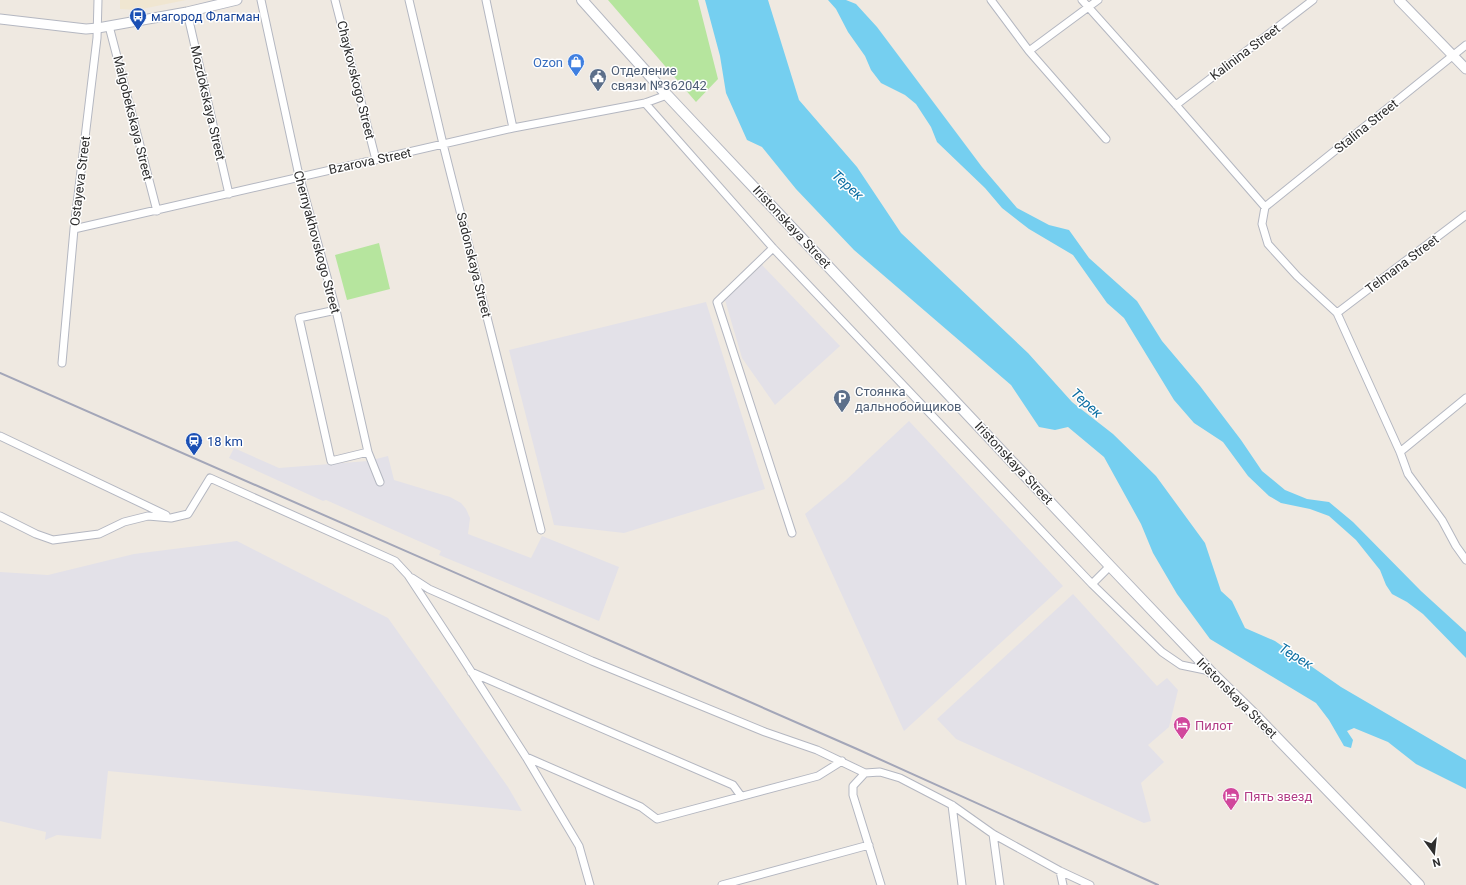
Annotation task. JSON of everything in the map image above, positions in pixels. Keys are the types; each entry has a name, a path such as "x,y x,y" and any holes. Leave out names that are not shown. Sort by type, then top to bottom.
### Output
{"main road":[{"name":"Iristonskaya Street","path":"582,0 667,95 1110,566 1210,671 1254,714 1419,885"}],"street":[{"name":"Ostayeva Street","path":"62,363 74,229 98,28 98,0"},
{"path":"0,18 86,29 187,12 237,0"},
{"name":"Chernyakhovskogo Street","path":"260,0 298,171 336,310 368,452 380,482"},
{"name":"Chaykovskogo Street","path":"336,0 376,160"},
{"name":"Sadonskaya Street","path":"410,0 443,144 541,530"},
{"path":"486,0 513,128"},
{"path":"991,0 1029,51 1106,139"},
{"path":"1082,0 1265,207 1262,224 1268,244 1297,276 1337,313 1400,452 1408,474 1442,520 1456,546 1466,560"},
{"path":"1029,51 1098,0"},
{"name":"Kalinina Street","path":"1176,105 1313,0"},
{"path":"1399,0 1466,70"},
{"name":"Mozdokskaya Street","path":"187,12 229,194"},
{"name":"Malgobekskaya Street","path":"109,26 157,211"},
{"name":"Stalina Street","path":"1265,207 1466,45"},
{"name":"Bzarova Street","path":"74,229 513,128 645,103 667,95"},
{"path":"645,103 773,248 1092,584 1162,652 1181,666 1210,671"},
{"name":"Telmana Street","path":"1337,313 1466,215"},
{"path":"773,248 717,302 792,533"},
{"path":"336,310 299,318 300,325 331,460 368,452"},
{"path":"1400,452 1466,398"},
{"path":"0,436 171,518"},
{"path":"0,516 36,534 53,540 99,534 124,522 148,516 171,518 188,514 210,478 395,561 408,575 526,757 579,846 590,885"},
{"path":"1092,584 1110,566"},
{"path":"408,575 428,589 592,661 765,732 817,750 865,773 880,772 900,778 952,805 993,834 1060,871 1090,885"},
{"path":"471,672 733,785 741,796"},
{"path":"526,757 641,807 657,819 818,776 842,761"},
{"path":"865,773 853,786 853,795 881,885"},
{"path":"952,805 962,885"},
{"path":"993,834 1000,885"},
{"path":"722,885 869,846"},
{"path":"1060,871 1063,885"}],"shaded area":[{"path":"120,0 186,0 137,10 120,9"},
{"path":"762,265 840,346 775,405 742,358 725,300"},
{"path":"706,302 765,489 624,533 554,525 509,350"},
{"path":"909,421 1063,586 904,731 805,514 845,481"},
{"path":"234,448 279,468 368,461 388,456 394,480 450,497 461,503 466,509 470,518 468,534 531,558 542,536 619,567 599,621 439,555 441,551 326,500 323,501 229,458"},
{"path":"237,541 388,618 508,787 522,811 108,771 101,839 57,835 45,840 46,832 0,821 0,572 48,575 134,554"},
{"path":"1073,594 1157,686 1167,678 1178,690 1169,727 1148,745 1164,762 1141,783 1151,821 1144,823 956,739 937,719"}],"green space":[{"path":"608,0 698,0 718,79 696,102"},
{"path":"379,243 390,289 347,300 335,255"}],"water":[{"name":"Терек","path":"705,0 768,0 799,100 857,167 901,233 1028,353 1072,402 1113,434 1156,476 1205,543 1221,591 1232,601 1245,628 1275,641 1341,687 1466,760 1466,789 1416,764 1388,742 1354,728 1347,731 1353,740 1351,748 1344,746 1329,720 1316,703 1210,639 1177,594 1153,553 1141,524 1104,457 1068,427 1055,430 1039,427 1011,385 854,250 796,189 762,147 747,140 726,93 720,56"},
{"path":"828,0 846,0 856,4 877,27 982,167 1017,208 1049,225 1069,230 1089,258 1137,301 1162,341 1200,386 1241,440 1262,471 1285,490 1307,499 1329,502 1353,522 1421,591 1466,632 1466,658 1423,614 1407,602 1392,594 1386,585 1380,570 1356,540 1329,516 1310,509 1281,503 1269,496 1248,476 1223,442 1194,423 1174,400 1124,318 1107,303 1073,255 1029,229 1002,208 985,188 937,142 931,127 916,104 905,95 881,83 871,70 865,56 848,32 836,9"}],"railway":[{"path":"0,373 857,749 1158,885"}],"place":[{"name":"магород Флагман","path":"138,31"},
{"name":"Ozon","path":"576,77"},
{"name":"Отделение связи №362042","path":"598,92"},
{"name":"Стоянка дальнобойщиков","path":"842,413"},
{"name":"18 km","path":"194,456"},
{"name":"Пилот","path":"1182,740"},
{"name":"Пять звезд","path":"1231,811"}]}
